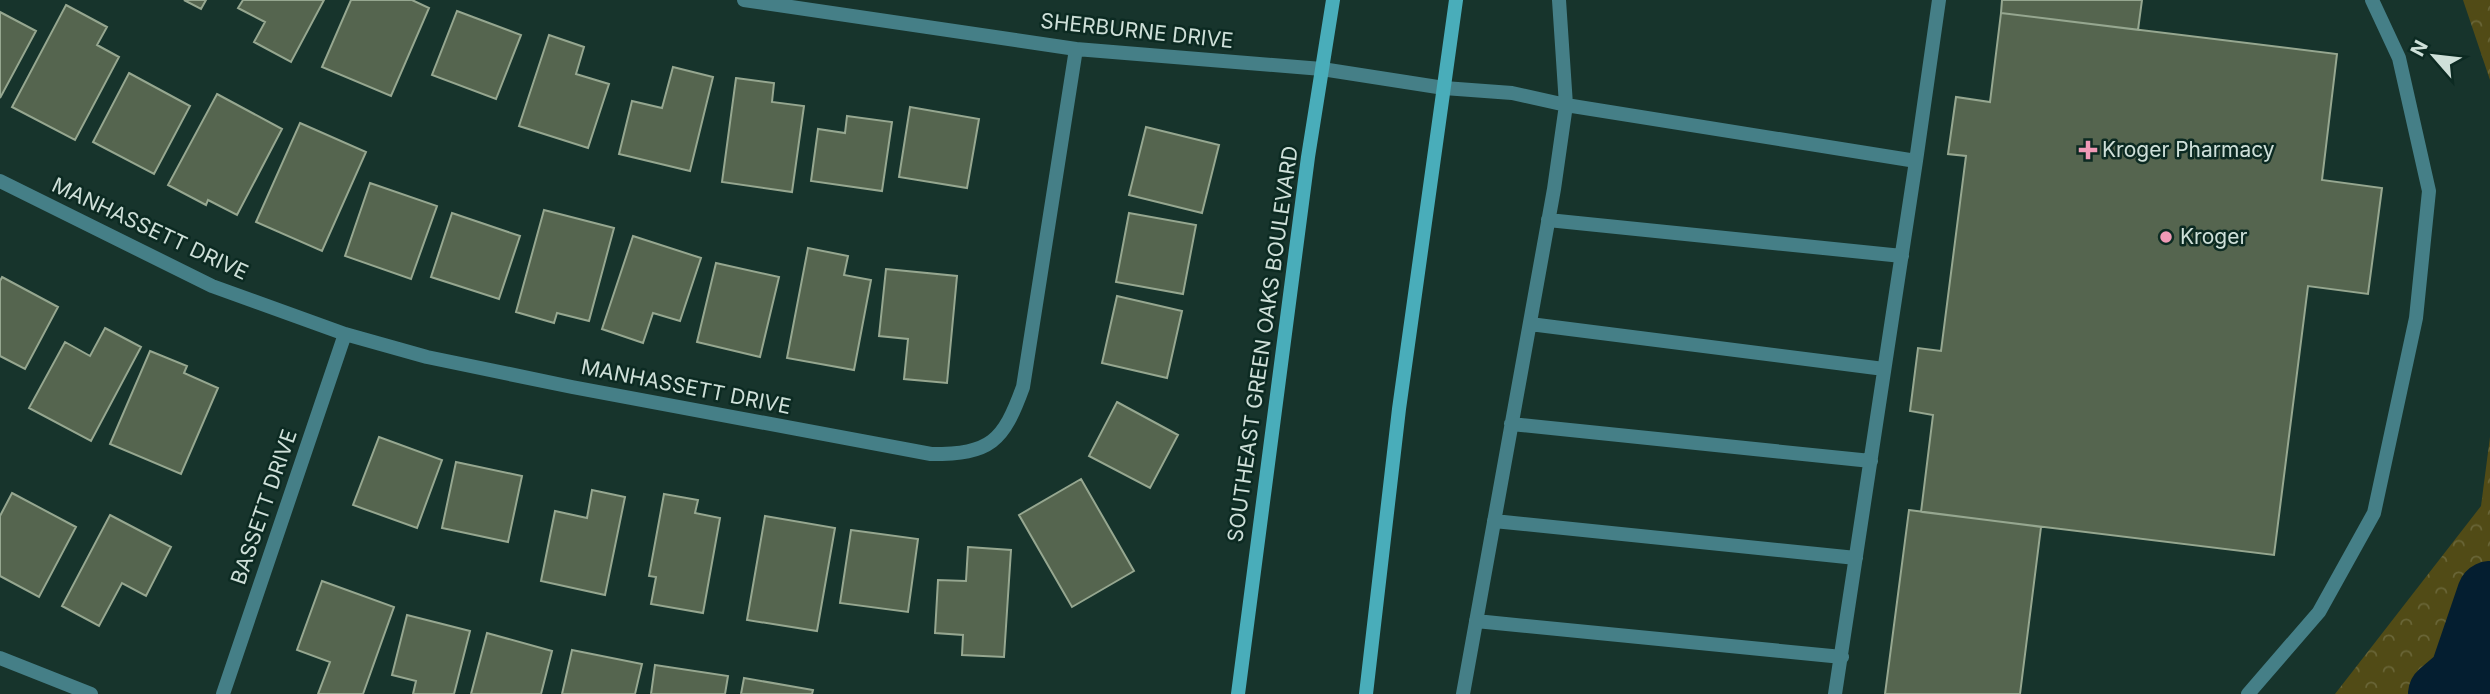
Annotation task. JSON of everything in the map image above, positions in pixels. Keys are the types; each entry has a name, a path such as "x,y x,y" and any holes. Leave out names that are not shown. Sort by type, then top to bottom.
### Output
{"main road":[{"name":"SOUTHEAST GREEN OAKS BOULEVARD","path":"1238,694 1308,156 1333,0"},
{"path":"1366,694 1399,409 1456,0"}],"street":[{"name":"SHERBURNE DRIVE","path":"744,0 1076,49 1322,69 1444,88 1512,93 1566,105 1916,161"},
{"path":"1463,694 1530,324 1566,105 1559,0"},
{"path":"1835,694 1939,0"},
{"path":"2248,694 2319,612 2374,513 2416,318 2429,191 2399,58 2372,0"},
{"name":"MANHASSETT DRIVE","path":"0,181 212,286 345,334 427,357 931,454 970,452 990,445 1014,412 1023,387 1076,49"},
{"path":"1548,220 1902,256"},
{"path":"1530,324 1884,369"},
{"name":"BASSETT DRIVE","path":"223,694 345,334"},
{"path":"1511,424 1871,460"},
{"path":"1494,521 1856,558"},
{"path":"1476,621 1842,657"},
{"path":"0,658 91,694"}],"green space":[{"path":"2463,0 2490,0 2490,80"},
{"path":"2490,437 2490,694 2335,694 2481,506"}],"building":[{"path":"184,0 206,0 201,9"},
{"path":"243,0 324,0 291,62 254,42 265,22 238,8"},
{"path":"351,0 412,0 429,8 391,96 322,67"},
{"path":"2002,0 2142,0 2138,30 2001,13"},
{"path":"66,5 107,27 97,45 119,57 75,140 12,107"},
{"path":"457,11 521,35 496,99 432,75"},
{"path":"0,12 36,31 0,98"},
{"name":"Kroger","path":"2001,13 2337,54 2322,180 2382,188 2368,294 2308,286 2274,555 1921,512 1933,415 1910,411 1918,348 1941,351 1966,156 1948,154 1956,97 1990,102"},
{"path":"549,35 584,47 576,74 609,84 588,148 519,126"},
{"path":"673,67 713,77 690,171 619,154 632,101 662,108"},
{"path":"129,73 190,106 154,174 93,142"},
{"path":"736,78 774,83 772,102 804,106 792,192 722,182"},
{"path":"217,94 282,129 237,215 208,200 206,205 168,185"},
{"path":"910,107 979,119 967,188 899,177"},
{"path":"847,116 892,122 882,191 811,181 818,129 845,133"},
{"path":"300,123 366,152 322,251 256,222"},
{"path":"1146,127 1219,145 1202,213 1129,195"},
{"path":"370,183 437,206 411,279 345,256"},
{"path":"544,210 614,228 589,321 557,313 554,323 516,312"},
{"path":"452,213 520,236 499,299 431,277"},
{"path":"1129,213 1196,225 1183,294 1116,282"},
{"path":"633,236 701,258 680,321 653,313 643,343 602,329"},
{"path":"808,248 848,256 844,275 871,280 854,370 787,358"},
{"path":"716,263 779,277 760,357 697,342"},
{"path":"886,269 957,276 947,383 904,379 908,339 879,336"},
{"path":"2,277 58,307 25,369 0,356"},
{"path":"1117,296 1182,311 1167,378 1102,363"},
{"path":"105,328 141,347 91,441 29,408 65,342 90,356"},
{"path":"150,351 187,366 184,373 218,388 181,474 110,444"},
{"path":"1117,402 1178,435 1150,488 1089,456"},
{"path":"379,437 442,460 417,528 353,505"},
{"path":"456,462 522,476 508,542 442,528"},
{"path":"1081,479 1134,571 1072,607 1019,515"},
{"path":"592,490 625,497 605,595 541,581 555,511 587,518"},
{"path":"12,493 76,527 39,597 0,576 0,516"},
{"path":"664,494 698,500 695,513 720,518 703,613 651,604 656,577 649,576"},
{"path":"1909,510 2041,527 2020,694 1885,694"},
{"path":"110,515 171,547 146,596 122,583 99,626 62,606"},
{"path":"765,516 835,528 817,631 747,620"},
{"path":"851,530 918,539 908,612 840,603"},
{"path":"968,547 1011,550 1004,657 962,655 963,635 935,633 938,580 966,581"},
{"path":"322,581 394,607 363,694 318,694 330,662 297,650"},
{"path":"407,615 470,631 454,694 413,694 416,681 392,675"},
{"path":"487,633 552,651 541,694 471,694"},
{"path":"572,650 642,664 635,694 562,694"},
{"path":"655,665 728,676 725,694 651,694"},
{"path":"744,678 813,690 812,694 741,694"}],"waterway":[{"path":"2441,694 2462,676 2490,594"}],"place":[{"name":"Kroger Pharmacy","path":"2088,150"},
{"name":"Kroger","path":"2166,237"}]}
